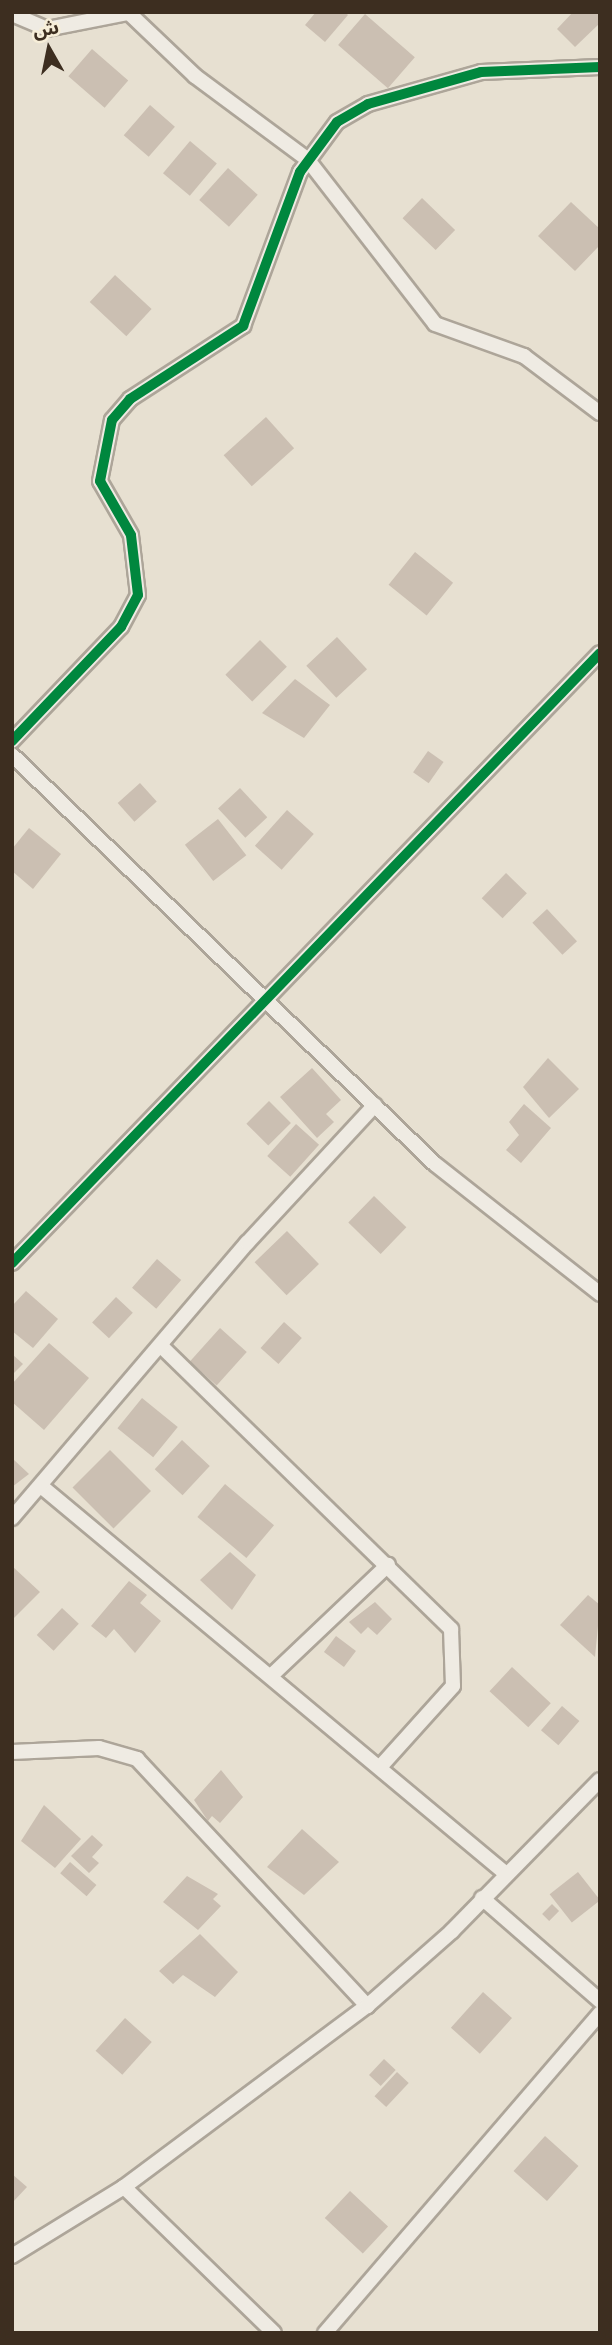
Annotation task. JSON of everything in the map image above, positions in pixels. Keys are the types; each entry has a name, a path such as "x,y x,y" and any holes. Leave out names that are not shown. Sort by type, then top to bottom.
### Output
{"street":[{"path":"12,15 47,29 131,13 195,76 308,160 435,324 524,355 600,413"},
{"path":"12,741 121,627 138,595 131,535 100,481 112,421 130,399 243,326 308,160 337,122 388,98 481,72 600,67"},
{"path":"12,1263 264,995 600,653"},
{"path":"12,755 461,1187 600,1294"},
{"path":"12,1518 162,1347 247,1243 375,1105"},
{"path":"162,1347 443,1616 456,1668 446,1698 380,1767"},
{"path":"41,1486 201,1625 232,1641 505,1873"},
{"path":"272,1675 388,1565"},
{"path":"12,1752 99,1748 137,1759 367,2006"},
{"path":"12,2256 124,2187 367,2006 482,1898 600,1780"},
{"path":"482,1898 600,2001"},
{"path":"325,2333 600,2013"},
{"path":"124,2187 274,2333"}],"building":[{"path":"316,12 345,12 348,15 325,42 305,25"},
{"path":"573,12 600,12 600,23 575,47 557,29"},
{"path":"365,14 415,57 388,88 338,45"},
{"path":"92,49 128,80 105,108 68,76"},
{"path":"150,105 175,127 149,157 124,135"},
{"path":"190,141 217,163 190,196 163,173"},
{"path":"228,168 258,195 229,227 199,200"},
{"path":"422,198 455,230 436,250 403,218"},
{"path":"571,202 600,229 600,245 575,271 538,236"},
{"path":"115,275 152,309 126,336 90,302"},
{"path":"266,417 294,448 252,486 224,455"},
{"path":"415,552 453,583 427,615 389,585"},
{"path":"337,637 367,669 336,698 306,666"},
{"path":"260,640 287,667 252,702 225,675"},
{"path":"295,679 330,705 304,738 262,713"},
{"path":"428,751 444,762 429,783 413,772"},
{"path":"140,783 157,802 134,822 118,803"},
{"path":"240,788 267,817 245,838 218,808"},
{"path":"287,810 314,834 282,870 255,846"},
{"path":"218,819 246,855 213,881 185,845"},
{"path":"29,828 61,854 33,889 12,871 12,849"},
{"path":"506,873 527,893 503,918 482,898"},
{"path":"547,909 577,941 562,955 532,923"},
{"path":"548,1058 579,1089 549,1118 523,1087"},
{"path":"312,1068 341,1100 326,1114 334,1122 317,1138 280,1097"},
{"path":"269,1101 291,1123 268,1146 246,1124"},
{"path":"524,1104 551,1128 521,1163 506,1150 519,1135 509,1122"},
{"path":"296,1124 319,1145 290,1177 267,1156"},
{"path":"374,1196 406,1227 381,1254 348,1223"},
{"path":"287,1231 319,1264 287,1295 255,1262"},
{"path":"157,1259 181,1280 156,1309 132,1288"},
{"path":"26,1291 58,1319 33,1348 12,1331 12,1306"},
{"path":"116,1297 133,1313 109,1338 92,1323"},
{"path":"284,1322 302,1338 278,1364 261,1348"},
{"path":"220,1328 247,1352 217,1386 190,1361"},
{"path":"49,1343 89,1378 44,1430 12,1402 12,1384"},
{"path":"12,1354 23,1364 12,1375"},
{"path":"142,1398 178,1427 153,1457 117,1428"},
{"path":"182,1440 210,1466 183,1495 155,1469"},
{"path":"110,1450 151,1491 114,1528 73,1487"},
{"path":"12,1458 29,1474 12,1487"},
{"path":"225,1484 274,1525 246,1558 197,1517"},
{"path":"230,1552 256,1575 232,1610 200,1580"},
{"path":"12,1566 40,1592 12,1620"},
{"path":"129,1581 147,1595 140,1603 161,1621 135,1653 114,1629 106,1638 91,1626"},
{"path":"588,1595 600,1605 595,1657 560,1625"},
{"path":"375,1602 392,1619 377,1635 368,1627 361,1634 349,1622"},
{"path":"62,1608 79,1624 54,1651 37,1635"},
{"path":"336,1636 356,1651 344,1667 324,1652"},
{"path":"512,1667 551,1703 528,1727 489,1691"},
{"path":"562,1706 579,1721 558,1745 541,1730"},
{"path":"221,1770 243,1797 220,1823 212,1816 208,1821 194,1800"},
{"path":"44,1805 81,1839 55,1868 21,1841"},
{"path":"302,1829 339,1862 304,1895 267,1867"},
{"path":"92,1835 103,1845 92,1857 99,1863 89,1873 71,1856"},
{"path":"70,1862 96,1885 87,1896 60,1873"},
{"path":"578,1872 600,1900 572,1923 550,1894"},
{"path":"187,1876 218,1894 213,1899 221,1906 198,1930 163,1902"},
{"path":"552,1904 559,1911 549,1921 542,1914"},
{"path":"200,1934 238,1972 215,1997 183,1975 173,1984 159,1971"},
{"path":"483,1992 512,2018 480,2054 451,2028"},
{"path":"125,2018 152,2042 122,2075 96,2051"},
{"path":"384,2059 396,2070 381,2086 369,2075"},
{"path":"397,2072 409,2083 386,2107 374,2096"},
{"path":"545,2136 578,2166 547,2201 514,2171"},
{"path":"12,2174 27,2187 12,2203"},
{"path":"350,2191 388,2226 363,2254 325,2218"}],"cycle path":[{"path":"12,741 121,627 138,595 131,535 100,481 112,420 130,399 243,326 300,172 337,122 368,104 481,72 600,67"},
{"path":"12,1263 600,653"}]}
